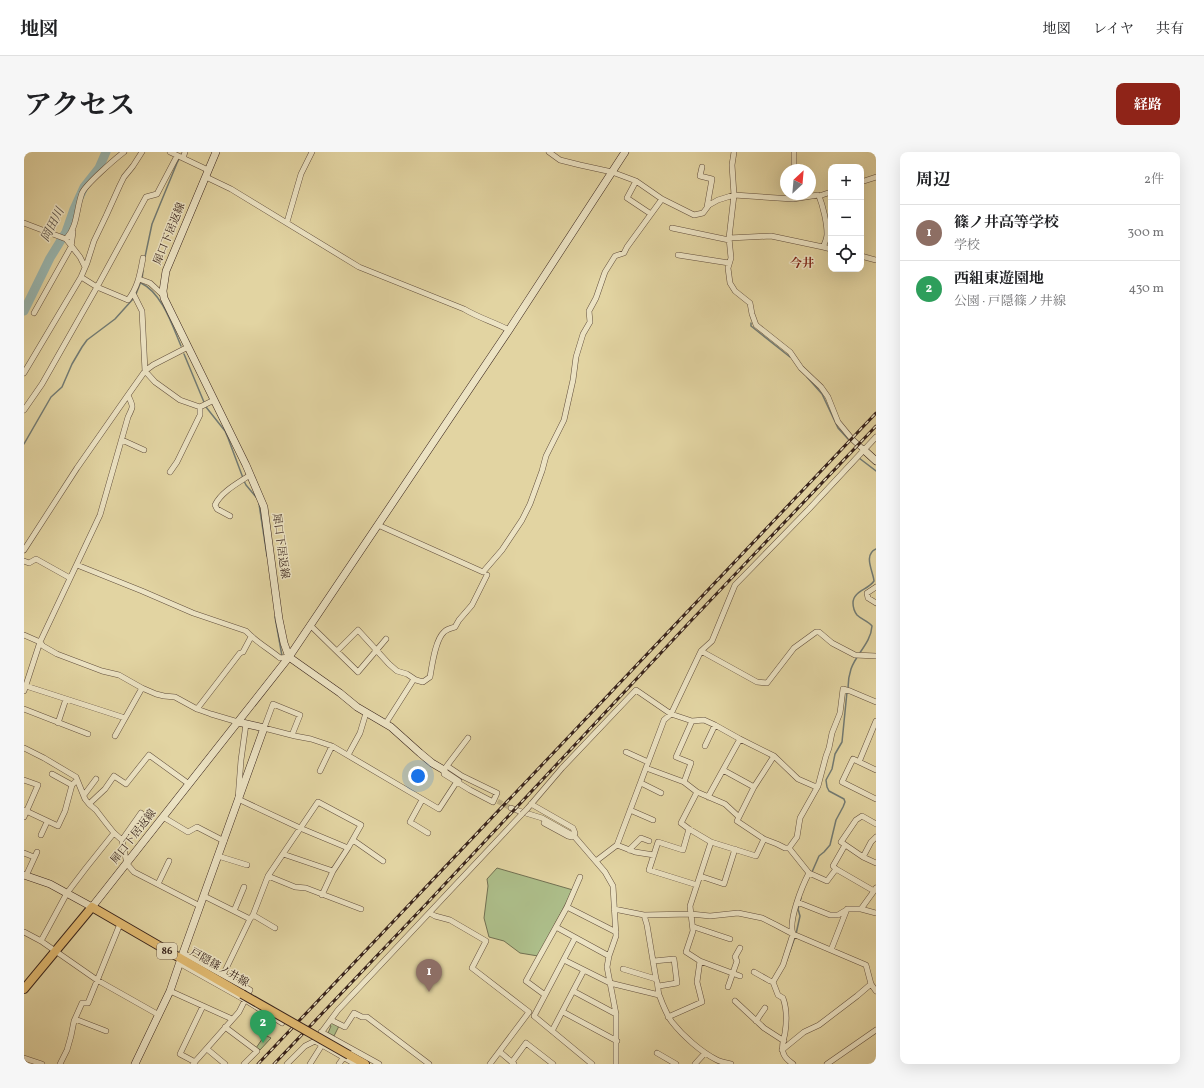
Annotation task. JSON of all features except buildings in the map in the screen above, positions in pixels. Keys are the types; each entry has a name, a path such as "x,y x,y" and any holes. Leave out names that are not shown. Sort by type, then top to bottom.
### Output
{"main road":[{"name":"戸隠篠ノ井線","path":"92,908 181,958 244,997 346,1056 365,1064"},
{"path":"24,989 92,908"}],"street":[{"path":"34,313 71,247 77,209 85,188 124,152"},
{"path":"24,373 80,277 94,241 120,185 142,152"},
{"path":"170,152 359,267 464,309 476,316 509,330"},
{"path":"24,410 42,384 146,197 157,194 180,157 185,152"},
{"name":"犀口下居返線","path":"92,908 288,657 280,625 264,507 162,291 166,271 216,152"},
{"path":"287,222 301,174 312,152"},
{"path":"549,152 560,160 612,172 636,181 662,199 694,215 703,213 706,207 712,179 700,176 702,167"},
{"path":"288,657 509,330 625,152"},
{"path":"734,152 732,165 734,196 729,239 731,258 729,263 730,283 735,291 750,303 756,325 790,352 801,368 821,387 828,398 838,422 852,439 876,461"},
{"path":"794,152 794,164"},
{"path":"864,181 876,177"},
{"path":"636,181 627,198 651,214"},
{"path":"818,196 828,193"},
{"path":"816,195 818,195 822,204 827,236 823,247"},
{"path":"706,207 718,200 734,196 780,196"},
{"path":"378,525 483,572 508,541 522,520 530,504 546,456 564,420 573,380 576,356 583,334 590,322 589,311 596,298 606,272 615,256 624,253 662,199"},
{"path":"24,223 66,239 80,257 85,267"},
{"path":"672,228 729,239 771,236 828,248"},
{"path":"66,239 73,230"},
{"path":"678,255 729,263"},
{"path":"864,257 876,260"},
{"path":"80,277 97,287 128,300 135,296 141,279 143,258"},
{"path":"141,279 150,283 164,296"},
{"path":"135,296 142,311 146,371 155,382 180,400 200,407 214,400"},
{"path":"24,550 77,468 146,371 153,365 188,347"},
{"path":"125,718 66,699 25,689 40,642 100,515 128,417 133,408 128,395"},
{"path":"170,472 177,462 200,415 200,407"},
{"path":"596,861 616,845 664,720 671,714 701,652 712,641 735,585 809,510 876,437"},
{"path":"122,440 144,450"},
{"path":"230,516 217,509 215,505 217,500 250,475"},
{"path":"24,561 28,563 36,559 70,578"},
{"path":"77,565 193,613 246,631 251,637 280,658 288,657 366,713 386,723 432,763 445,768 497,793 493,802 456,783 444,774 445,768 468,738"},
{"path":"337,651 358,630 397,671 423,682 430,677 438,642 442,633 455,627 472,605 486,575"},
{"path":"876,587 867,593 868,598 876,603"},
{"path":"310,626 358,672 386,639"},
{"path":"701,652 757,682 767,683 794,648 816,632 832,644 858,655 876,656"},
{"path":"24,635 40,642 43,646 57,654 102,671 119,675 156,694 175,697 197,709 227,720 332,746 439,809 456,783"},
{"path":"197,709 240,653 243,652 251,637"},
{"path":"386,723 414,679"},
{"path":"115,736 142,688"},
{"path":"789,848 797,837 800,818 818,786 832,733 840,713 843,689 876,702"},
{"path":"287,1064 305,1046 315,1041 338,1010 527,809 562,768 636,690 671,714 692,721 704,720 774,756 798,779 814,786 818,786"},
{"path":"58,723 66,699"},
{"path":"136,1064 170,991 273,704 300,715 292,735"},
{"path":"24,709 88,734"},
{"path":"348,755 360,733 366,713"},
{"path":"860,762 876,720"},
{"path":"684,782 691,763 676,756 692,721"},
{"path":"238,799 246,724"},
{"path":"705,746 715,725"},
{"path":"708,797 740,739"},
{"path":"320,771 332,746"},
{"path":"24,748 66,770 76,777 89,804 122,840 127,864 134,872 200,906"},
{"path":"626,752 648,762"},
{"path":"89,804 105,789 114,776 126,784 150,755 189,784"},
{"path":"774,756 754,787 737,821 764,839 785,848 789,848 809,874 827,881 836,869"},
{"path":"876,770 853,759 842,782 876,798"},
{"path":"445,768 466,785 491,798"},
{"path":"646,768 684,782 697,792 725,804 739,816"},
{"path":"724,770 754,787"},
{"path":"52,774 72,785"},
{"path":"84,795 96,779"},
{"path":"24,780 38,785 25,813 58,826 65,811 72,785 77,780"},
{"path":"640,783 661,793"},
{"path":"697,792 681,823 689,829 711,842 756,856 764,839"},
{"path":"238,799 300,828 348,848"},
{"path":"422,800 410,822 428,833"},
{"path":"223,975 252,917 268,876 318,802 361,825 333,871 322,895"},
{"path":"531,804 573,828 575,832 574,836"},
{"path":"511,808 542,818 574,836 605,872 613,886 616,936 607,967 616,1014 616,1064"},
{"path":"630,810 653,820"},
{"path":"122,840 135,816 141,813"},
{"path":"521,814 538,820 568,836 574,836"},
{"path":"876,824 862,816 856,820 841,842 863,857 876,863"},
{"path":"163,817 188,832 197,827 224,841"},
{"path":"41,835 47,822"},
{"path":"689,829 683,850 658,842 649,870 697,885"},
{"path":"41,941 67,893 114,833"},
{"path":"863,857 876,837"},
{"path":"629,850 640,838 649,841"},
{"path":"353,840 383,861"},
{"path":"711,842 690,906 690,914 694,927 686,952 700,961 740,976"},
{"path":"616,845 629,850 654,855"},
{"path":"845,845 833,866 875,889 861,908"},
{"path":"700,876 724,884 735,849"},
{"path":"24,853 36,855 25,876 41,881 67,893 92,908"},
{"path":"283,854 333,871"},
{"path":"218,856 247,865"},
{"path":"158,884 169,862"},
{"path":"795,935 791,929 802,887 809,874"},
{"path":"268,876 295,887 306,888 361,909"},
{"path":"545,995 526,981 567,907 580,877"},
{"path":"234,911 244,887"},
{"path":"204,896 234,911 252,917 275,928"},
{"path":"799,903 830,914 838,915 848,908 861,908 876,913"},
{"path":"567,907 616,932"},
{"path":"831,950 848,908"},
{"path":"614,909 644,915 690,914 710,916 738,913 750,915 772,923 795,935 866,965 874,986 857,996 819,1025 804,1032 782,1050"},
{"path":"430,913 450,920 486,941 472,968 529,1012 490,1064"},
{"path":"644,915 654,961 656,979 659,986 659,995 668,1017 704,1053 718,1061 732,1064"},
{"path":"60,1064 67,1050 75,1019 82,1003 88,1004 120,924"},
{"path":"556,927 609,956"},
{"path":"694,927 730,939"},
{"path":"24,932 41,941 97,980 159,1015"},
{"path":"793,1064 787,1060 782,1050 785,1034 786,1007 783,998 778,995 774,982 783,965 795,935"},
{"path":"575,938 534,1016 592,1064"},
{"path":"728,987 737,962 735,957 740,948"},
{"path":"181,958 223,975 250,990 244,997 239,1012 194,1063 180,1054 203,1006"},
{"path":"654,961 674,959 677,983 659,986"},
{"path":"564,960 610,983 659,995"},
{"path":"668,1017 702,1002 696,982 700,961"},
{"path":"623,969 656,979"},
{"path":"552,1031 584,970"},
{"path":"754,972 774,982"},
{"path":"170,991 232,1019"},
{"path":"573,991 616,1014"},
{"path":"244,997 282,1023"},
{"path":"735,1002 764,1028 784,1041"},
{"path":"756,1020 765,1008"},
{"path":"563,1012 617,1042"},
{"path":"330,1020 345,1027 354,1013 362,1017 367,1017 429,1064"},
{"path":"75,1019 106,1031"},
{"path":"225,1027 257,1051 244,1064"},
{"path":"826,1064 876,1030"},
{"path":"321,1032 379,1064"},
{"path":"315,1041 346,1056 356,1064"},
{"path":"500,1052 513,1063 526,1043 552,1064"},
{"path":"310,1064 322,1045"},
{"path":"207,1049 224,1064"},
{"path":"657,1053 676,1064"},
{"path":"695,1064 704,1053"},
{"path":"339,1064 346,1056"},
{"path":"24,1058 42,1064"}],"green space":[{"path":"497,868 573,890 538,956 520,953 504,941 489,937 484,918 488,886 487,879"},
{"path":"332,1022 339,1026 334,1036 328,1033 331,1026 329,1025"},
{"path":"265,1035 271,1038 260,1050 256,1048"}],"waterway":[{"name":"岡田川","path":"24,311 50,258 66,232 84,187 99,168 106,152"},
{"path":"145,257 152,224 183,152"},
{"path":"136,294 142,279 143,271"},
{"path":"141,283 155,294 161,302 166,310 181,346"},
{"path":"24,444 51,397 62,387 72,364 87,340 115,319 133,299"},
{"path":"751,323 751,326 790,357"},
{"path":"184,354 206,407 225,431 243,478"},
{"path":"807,377 822,394 838,428 848,439"},
{"path":"859,458 876,471"},
{"path":"244,481 256,497"},
{"path":"259,504 267,556"},
{"path":"848,688 851,669 869,638 872,626 856,614 853,603 855,596 874,581 869,559 872,552 876,549"},
{"path":"275,617 282,656"},
{"path":"812,872 819,856 830,845 836,820 845,802 844,799 829,791 826,780 832,769 835,754 842,742 847,692"},
{"path":"796,934 800,916 798,909 801,898"},
{"path":"786,962 795,937"}],"tunnel":[{"path":"491,798 511,808"}],"railway":[{"path":"258,1064 876,413"},
{"path":"274,1064 876,426"}],"place":[{"name":"篠ノ井高等学校","path":"429,992"},
{"name":"西組東遊園地","path":"263,1043"}],"district":[{"name":"今井","path":"802,264"}]}
